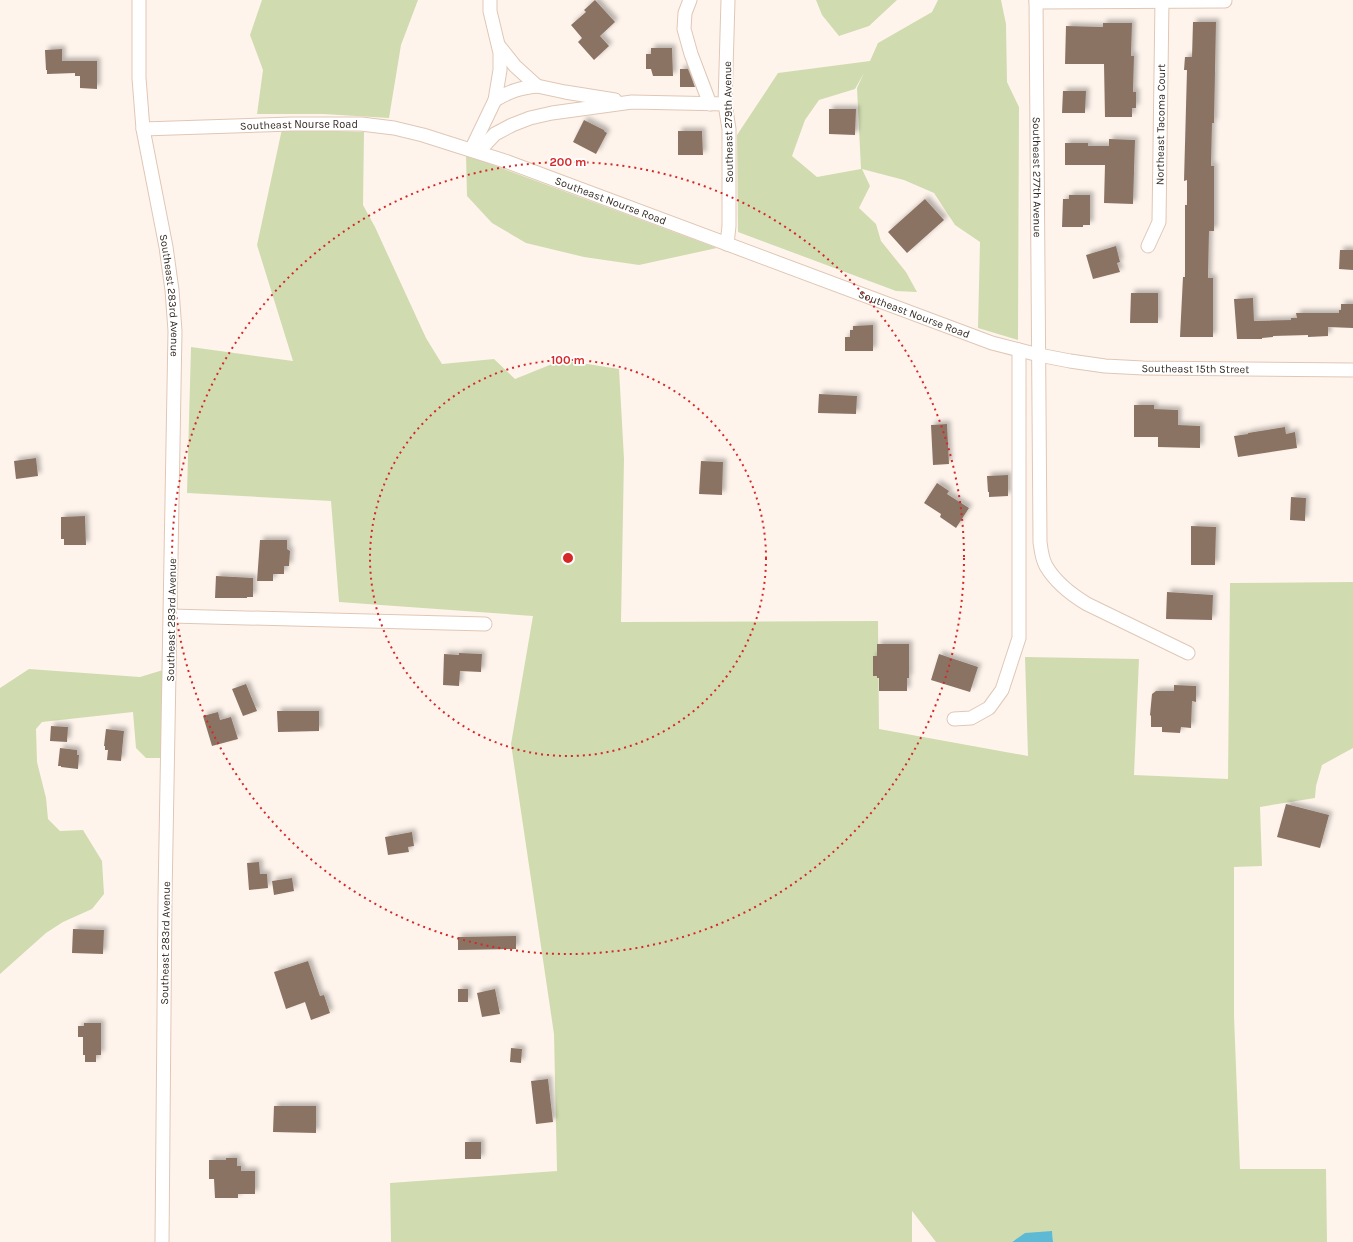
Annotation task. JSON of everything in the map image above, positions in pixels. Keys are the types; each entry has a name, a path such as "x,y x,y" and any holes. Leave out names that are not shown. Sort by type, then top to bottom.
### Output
{"street":[{"name":"Southeast 283rd Avenue","path":"139,0 139,78 143,129 166,247 172,290 175,331 162,1242"},
{"path":"474,151 495,100 500,70 498,45 490,11 490,0"},
{"path":"690,0 685,13 684,29 710,104"},
{"name":"Southeast 279th Avenue","path":"727,1 726,104 729,129 728,244"},
{"path":"1036,1 1225,1"},
{"name":"Southeast 277th Avenue","path":"1036,1 1040,542 1046,566 1072,595 1188,653"},
{"name":"Northeast Tacoma Court","path":"1148,246 1159,222 1162,1"},
{"path":"498,45 515,66 537,86"},
{"path":"495,100 508,92 520,88 537,86 565,92 632,102 726,104"},
{"path":"474,151 495,134 530,118 552,113 632,102"},
{"name":"Southeast Nourse Road","path":"143,129 292,124 361,124 394,128 423,135 474,151 986,340 1039,355"},
{"path":"954,719 971,718 990,708 1002,690 1019,638 1019,350"},
{"name":"Southeast 15th Street","path":"1039,355 1106,366 1144,368 1353,370"},
{"path":"171,616 484,624"}],"green space":[{"path":"262,0 418,0 401,45 389,118 323,114 257,114 263,70 250,35"},
{"path":"816,0 897,0 869,26 839,36 822,15"},
{"path":"938,0 1001,0 1006,24 1007,82 1019,107 1018,340 978,328 980,242 955,225 934,193 904,180 862,169 870,186 859,208 876,224 881,241 906,272 917,292 896,291 738,232 737,135 778,73 870,61 878,43 932,12","holes":["864,73 857,88 861,169 817,177 792,156 805,120 819,100 855,89"]},
{"path":"282,129 364,132 363,205 375,227 426,338 442,364 494,359 515,379 562,360 619,369 624,459 621,622 878,621 879,729 1028,756 1025,657 1139,659 1134,775 1228,779 1230,583 1353,582 1353,748 1322,765 1316,786 1315,798 1260,807 1262,866 1234,867 1234,1016 1240,1169 1326,1169 1327,1242 1053,1242 1052,1232 1014,1240 1012,1242 936,1242 912,1211 912,1242 391,1242 390,1183 557,1171 554,1034 511,744 533,616 339,602 331,501 187,493 191,347 293,361 257,245"},
{"path":"466,155 717,248 639,265 584,257 526,243 492,223 467,196"},
{"path":"29,669 140,677 163,670 162,758 146,758 136,748 133,712 42,722 36,729 37,762 46,798 48,819 60,831 83,830 102,861 104,894 92,909 63,922 46,933 0,974 0,688"}],"water":[{"path":"1052,1231 1053,1242 1012,1242 1025,1233"}],"building":[{"path":"595,0 615,22 600,36 609,46 594,60 578,42 582,38 571,25 586,12 584,10"},
{"path":"1193,22 1216,22 1214,123 1212,123 1211,166 1214,166 1214,231 1209,231 1208,278 1213,278 1213,337 1180,337 1183,277 1185,277 1185,205 1187,205 1187,180 1184,181 1187,70 1184,70 1185,57 1192,57"},
{"path":"1103,23 1132,23 1131,56 1134,56 1133,92 1136,92 1136,108 1132,108 1132,117 1105,117 1104,64 1065,64 1066,26 1103,27"},
{"path":"651,48 672,48 673,76 653,76 651,69 646,69 646,54 651,54"},
{"path":"62,49 62,61 97,61 97,89 80,88 80,76 75,76 75,73 47,74 45,50"},
{"path":"680,69 688,69 695,87 680,87"},
{"path":"1063,91 1086,91 1085,113 1062,113"},
{"path":"829,109 856,109 855,135 829,134"},
{"path":"584,120 607,133 596,154 573,142"},
{"path":"678,131 702,131 703,155 678,155"},
{"path":"1109,139 1135,140 1133,204 1104,203 1105,165 1065,165 1065,143 1088,143 1088,146 1109,146"},
{"path":"1069,195 1090,195 1090,225 1083,225 1083,227 1062,227 1063,199 1069,199"},
{"path":"925,199 944,220 907,253 888,232"},
{"path":"1116,246 1120,262 1117,263 1120,272 1093,279 1086,255"},
{"path":"1340,250 1353,250 1353,270 1339,269"},
{"path":"1131,293 1158,293 1158,323 1130,323"},
{"path":"1253,298 1254,321 1291,320 1291,318 1297,318 1296,313 1339,313 1339,310 1341,310 1341,304 1353,304 1353,328 1328,327 1328,336 1273,336 1262,339 1237,339 1234,299"},
{"path":"873,325 873,351 845,351 845,337 850,337 850,330 853,330 853,326"},
{"path":"819,394 857,396 856,414 818,413"},
{"path":"1134,405 1154,405 1154,409 1178,410 1178,425 1200,426 1200,448 1158,447 1158,437 1134,437"},
{"path":"947,424 949,464 933,465 931,425"},
{"path":"1285,427 1286,434 1295,432 1297,448 1238,457 1234,436"},
{"path":"36,458 38,476 16,479 14,461"},
{"path":"701,461 723,462 722,495 699,494"},
{"path":"1008,475 1008,496 989,497 987,476"},
{"path":"937,483 949,491 947,494 969,508 956,528 940,517 941,514 924,503"},
{"path":"1291,497 1306,498 1305,521 1290,520"},
{"path":"85,516 86,545 64,545 64,539 61,539 61,517"},
{"path":"1191,526 1216,527 1215,565 1191,565"},
{"path":"260,540 287,540 287,549 290,551 289,566 284,566 284,574 273,574 273,581 257,581"},
{"path":"216,576 253,578 253,597 215,598"},
{"path":"1167,592 1213,595 1212,620 1166,619"},
{"path":"877,644 909,644 909,678 907,678 907,691 879,691 879,678 877,678 877,676 873,676 873,656 877,656"},
{"path":"459,653 482,654 481,672 460,671 459,686 443,685 444,654 459,655"},
{"path":"939,654 978,667 970,692 931,680"},
{"path":"246,684 257,711 243,716 232,689"},
{"path":"1174,685 1196,686 1196,702 1192,701 1191,728 1181,727 1180,733 1162,732 1162,727 1151,727 1150,715 1152,694 1156,691 1174,691"},
{"path":"277,711 319,711 319,731 278,732"},
{"path":"218,712 220,720 231,717 238,739 212,746 203,716"},
{"path":"51,726 68,727 67,742 50,741"},
{"path":"106,729 124,731 121,761 107,760 108,750 105,750 104,746"},
{"path":"60,748 77,750 77,755 79,755 78,769 58,766"},
{"path":"1286,804 1329,815 1320,848 1277,837"},
{"path":"412,832 414,846 408,847 409,852 388,855 385,837"},
{"path":"259,862 260,874 267,874 268,888 249,890 247,863"},
{"path":"292,878 294,891 274,895 272,881"},
{"path":"73,929 104,930 103,954 72,953"},
{"path":"516,936 516,949 458,950 458,937"},
{"path":"308,961 320,996 324,995 330,1013 311,1020 305,1002 286,1009 274,972"},
{"path":"458,989 468,989 468,1002 458,1002"},
{"path":"495,989 500,1014 482,1017 477,993"},
{"path":"84,1023 101,1023 101,1055 96,1055 96,1062 85,1062 85,1055 83,1055 83,1037 78,1037 78,1026 84,1026"},
{"path":"511,1048 522,1049 521,1063 510,1062"},
{"path":"548,1079 553,1122 536,1124 531,1081"},
{"path":"274,1106 316,1106 316,1133 273,1132"},
{"path":"465,1142 481,1142 481,1159 465,1159"},
{"path":"226,1158 237,1158 237,1166 241,1166 241,1171 255,1171 255,1194 238,1194 238,1198 215,1198 214,1179 209,1179 209,1160 226,1160"}]}
